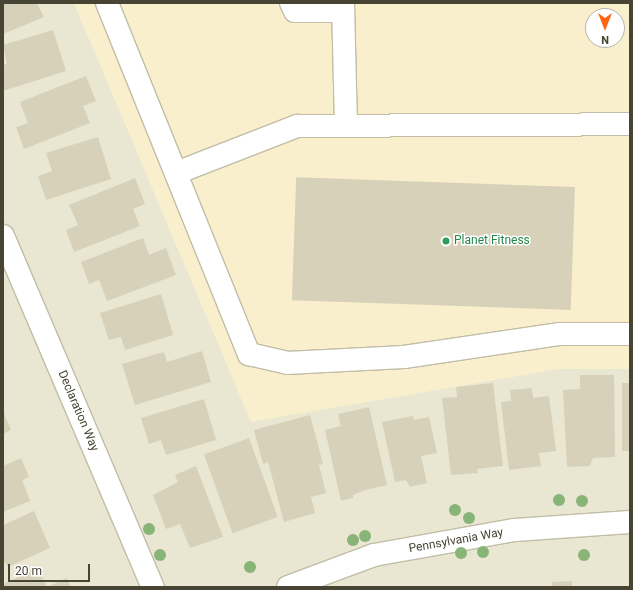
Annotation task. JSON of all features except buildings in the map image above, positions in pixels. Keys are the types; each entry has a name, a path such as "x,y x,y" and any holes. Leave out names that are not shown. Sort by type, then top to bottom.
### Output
{"street":[{"path":"107,3 249,354 287,363 404,357 560,334 630,334"},
{"path":"291,3 295,12 343,7 346,126"},
{"path":"176,173 297,126 630,124"},
{"name":"Declaration Way","path":"3,236 153,587"},
{"name":"Pennsylvania Way","path":"288,587 374,555 515,530 630,522"}],"shaded area":[{"path":"3,3 74,3 251,421 558,369 630,369 630,587 3,587"},
{"path":"74,3 630,3 630,369 558,369 251,422"}],"place":[{"name":"Planet Fitness","path":"446,241"}]}
